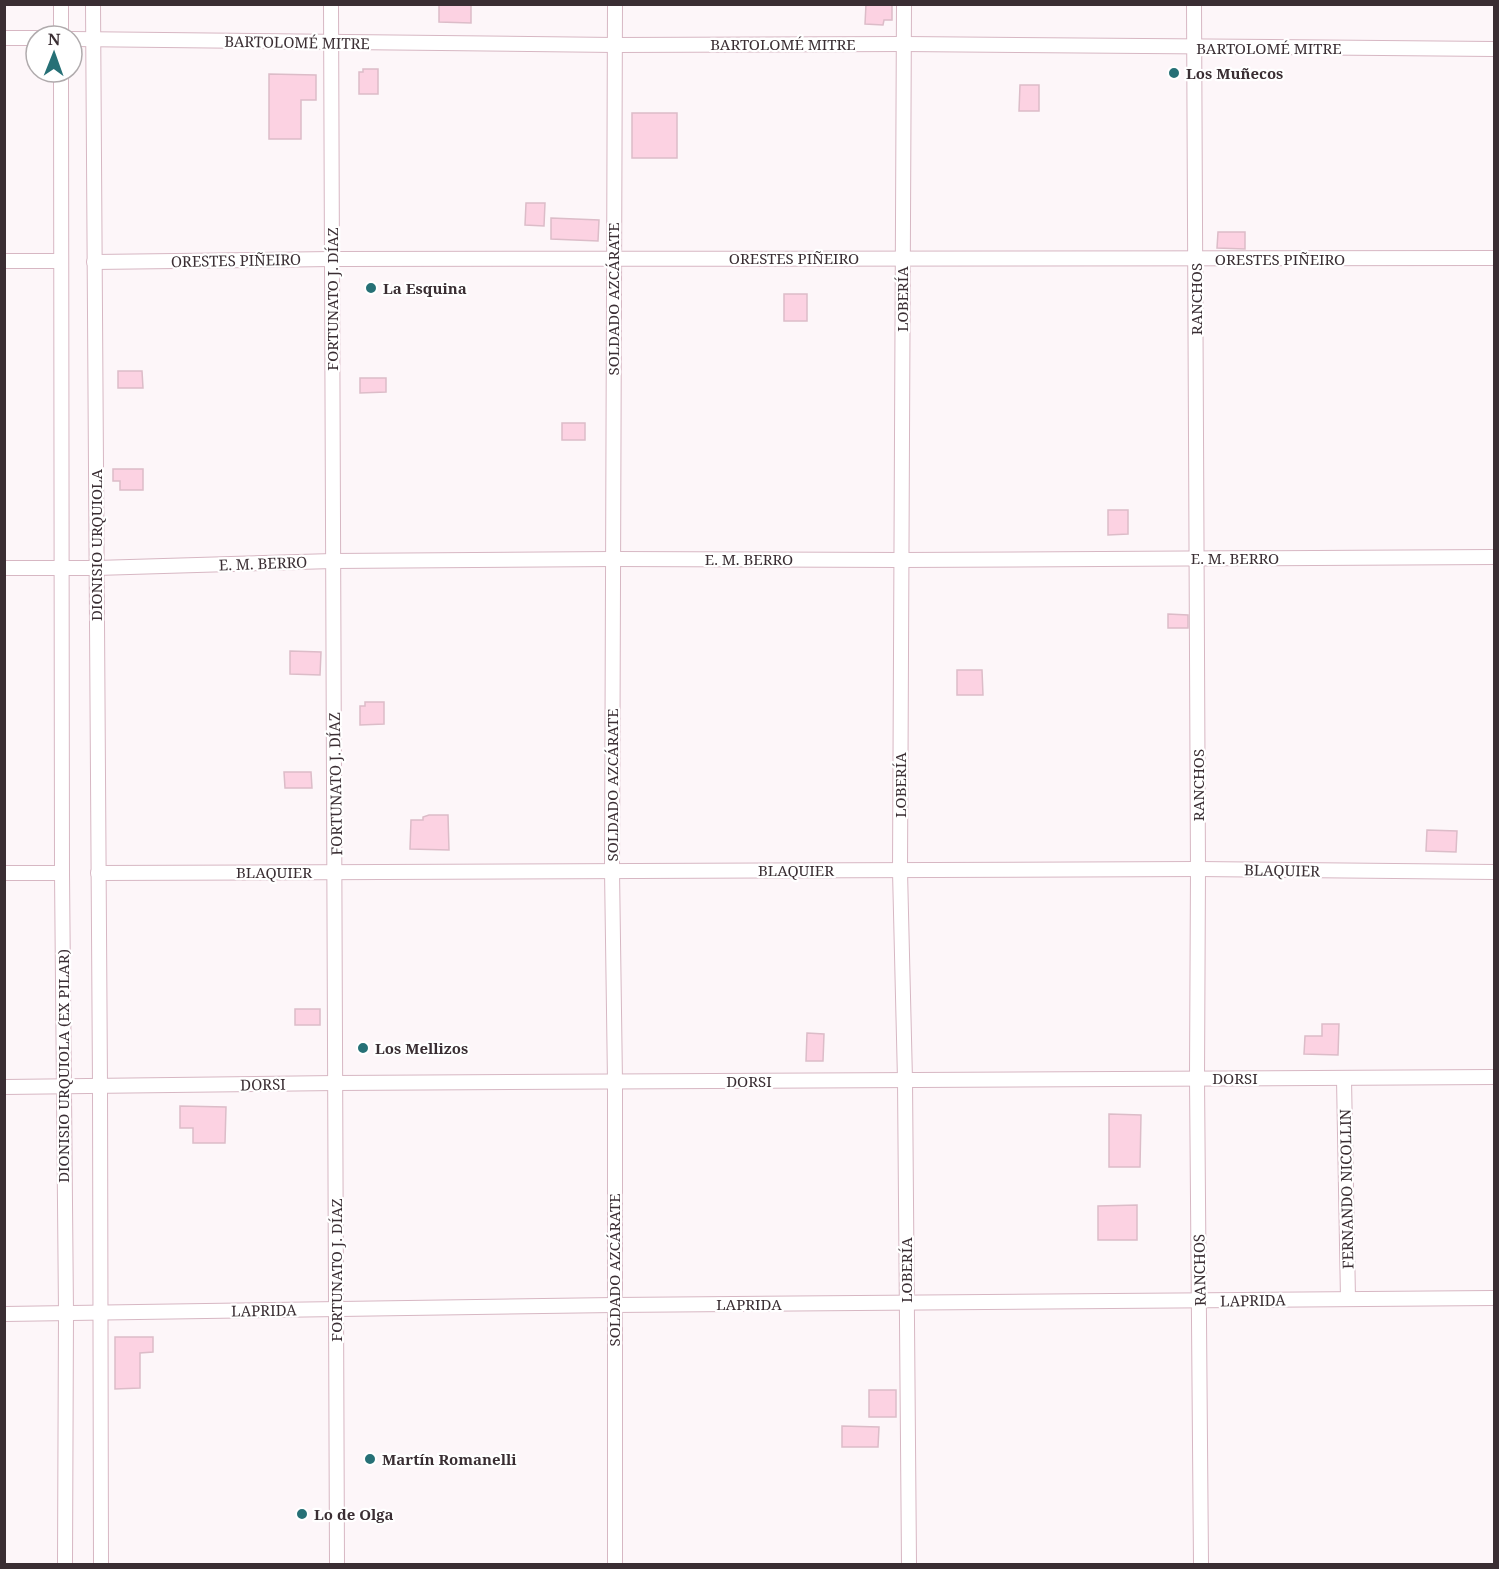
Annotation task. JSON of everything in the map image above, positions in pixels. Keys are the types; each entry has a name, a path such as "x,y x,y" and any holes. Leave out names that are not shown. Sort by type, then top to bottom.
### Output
{"street":[{"path":"61,4 61,24"},
{"name":"DIONISIO URQUIOLA","path":"93,4 100,1086"},
{"name":"FORTUNATO J. DÍAZ","path":"331,4 337,1564"},
{"name":"SOLDADO AZCÁRATE","path":"615,4 612,870 615,1082 615,1564"},
{"name":"LOBERÍA","path":"904,4 900,871 905,1080 909,1564"},
{"name":"RANCHOS","path":"1194,4 1197,1078 1201,1564"},
{"path":"4,38 24,39"},
{"name":"BARTOLOMÉ MITRE","path":"84,39 615,45 904,44 1494,49"},
{"path":"61,84 61,568"},
{"name":"ORESTES PIÑEIRO","path":"94,262 613,258 1494,258"},
{"path":"4,261 62,261"},
{"name":"E. M. BERRO","path":"4,568 96,568 333,561 1494,557"},
{"name":"DIONISIO URQUIOLA (EX PILAR)","path":"61,568 66,1313 65,1564"},
{"name":"BLAQUIER","path":"98,873 1198,869 1494,872"},
{"path":"4,873 62,873"},
{"name":"DORSI","path":"4,1087 1494,1077"},
{"name":"FERNANDO NICOLLIN","path":"1344,1079 1348,1299"},
{"path":"100,1086 101,1564"},
{"name":"LAPRIDA","path":"4,1314 614,1305 1494,1298"}],"building":[{"path":"439,4 471,4 471,23 439,22"},
{"path":"866,4 892,4 892,20 884,20 883,25 865,24"},
{"path":"363,69 378,69 378,94 359,94 359,72 363,72"},
{"path":"269,74 316,75 316,100 301,100 301,139 269,139"},
{"path":"1020,85 1039,85 1039,111 1019,111"},
{"path":"632,113 677,113 677,158 632,158"},
{"path":"526,203 545,203 544,226 525,225"},
{"path":"551,218 599,220 598,241 551,239"},
{"path":"1218,232 1245,232 1245,249 1217,248"},
{"path":"784,294 807,294 807,321 784,321"},
{"path":"118,371 142,371 143,388 118,388"},
{"path":"360,378 386,378 386,392 360,393"},
{"path":"562,423 585,423 585,440 562,440"},
{"path":"113,469 143,469 143,490 120,490 120,481 113,481"},
{"path":"1108,510 1128,510 1128,534 1108,535"},
{"path":"1168,614 1188,615 1188,628 1168,628"},
{"path":"290,651 321,652 320,675 290,674"},
{"path":"957,670 982,670 983,695 957,695"},
{"path":"365,702 384,702 384,724 360,725 360,706 365,706"},
{"path":"284,772 311,772 312,788 285,788"},
{"path":"448,815 449,850 410,849 411,820 423,820 423,817"},
{"path":"1427,830 1457,831 1456,852 1426,851"},
{"path":"295,1009 320,1009 320,1025 295,1025"},
{"path":"1322,1024 1339,1024 1338,1055 1304,1054 1305,1036 1322,1036"},
{"path":"807,1033 824,1034 823,1061 806,1061"},
{"path":"180,1106 226,1107 225,1143 193,1143 193,1128 180,1128"},
{"path":"1109,1114 1141,1115 1140,1167 1109,1167"},
{"path":"1137,1205 1137,1240 1098,1240 1098,1206"},
{"path":"115,1337 153,1337 153,1352 140,1353 140,1388 115,1389"},
{"path":"869,1390 896,1390 896,1417 869,1417"},
{"path":"842,1426 879,1427 878,1447 842,1447"}],"place":[{"name":"Los Muñecos","path":"1174,73"},
{"name":"La Esquina","path":"371,288"},
{"name":"Los Mellizos","path":"363,1048"},
{"name":"Martín Romanelli","path":"370,1459"},
{"name":"Lo de Olga","path":"302,1514"}]}
